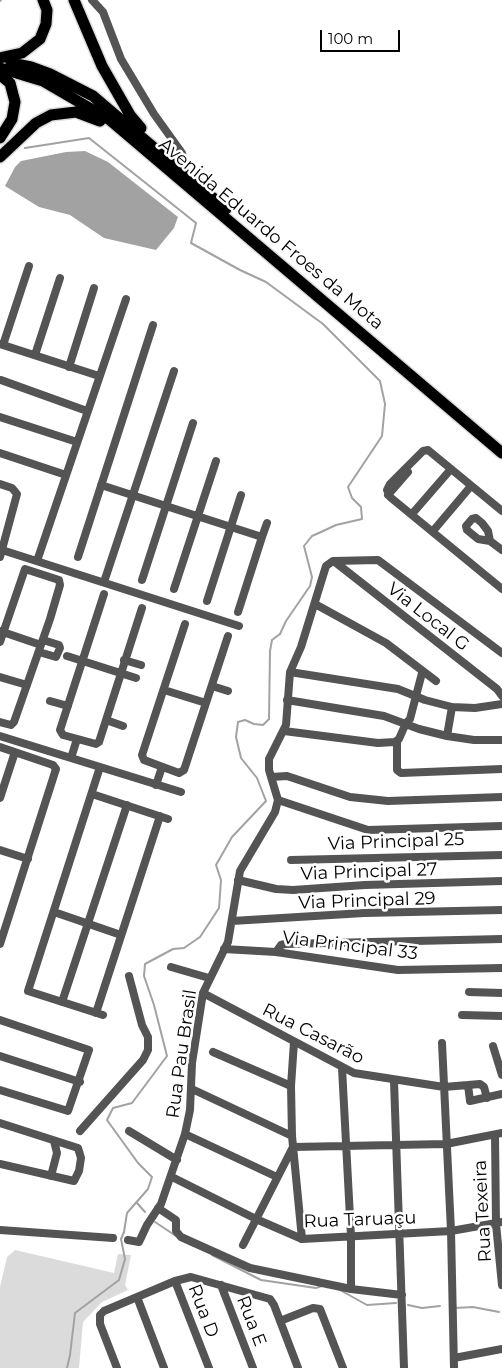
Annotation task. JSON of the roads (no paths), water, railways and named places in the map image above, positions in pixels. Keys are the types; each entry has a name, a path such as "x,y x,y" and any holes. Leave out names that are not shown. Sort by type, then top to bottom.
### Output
{"highway":[{"path":"0,59 22,53 40,40 46,24 47,10 43,0"},
{"path":"74,0 102,66 130,115 158,156"},
{"name":"Avenida Eduardo Froes da Mota","path":"0,59 44,71 93,96 213,208 502,453"},
{"name":"Avenida Eduardo Froes da Mota","path":"0,68 44,81 78,100 110,120 158,156 180,169 502,444"},
{"path":"0,75 10,83 15,102 12,119 0,138"},
{"path":"0,157 40,120 51,115 68,112 82,114 99,120 158,156"}],"street":[{"path":"92,0 103,12 121,59 154,114 182,153 184,160 180,169"},
{"path":"29,266 2,344 99,376"},
{"path":"35,355 60,278"},
{"path":"69,367 94,288"},
{"path":"37,561 126,299"},
{"path":"78,557 153,326"},
{"path":"104,582 174,371"},
{"path":"0,380 87,410"},
{"path":"0,417 77,442"},
{"path":"142,580 193,423"},
{"path":"502,512 428,450 423,450 390,484 387,490 388,495 502,588"},
{"path":"0,453 66,475"},
{"path":"174,589 216,461"},
{"path":"412,514 452,469"},
{"path":"0,484 12,488 18,494 1,553 37,561 239,626"},
{"path":"101,484 262,537"},
{"path":"433,531 471,486"},
{"path":"207,601 241,495"},
{"path":"490,541 488,531 478,520 473,518 466,528 470,533 482,540 490,541 502,550"},
{"path":"238,612 267,523"},
{"path":"500,650 376,559 331,562 326,566 301,647 290,672 284,731 268,759 278,800 368,830 502,826"},
{"name":"Via Local G","path":"335,562 499,687 502,696"},
{"path":"0,642 24,572 28,569 57,579 60,584 14,724 10,725 0,722"},
{"path":"104,594 60,732 77,739 98,744 142,608"},
{"path":"315,604 386,642 422,673 436,681"},
{"path":"185,624 142,756 144,760 179,773 184,772 228,636"},
{"path":"2,632 41,646"},
{"path":"68,656 136,678"},
{"path":"124,660 141,665"},
{"path":"290,672 360,684 388,686 452,708 475,708 502,704"},
{"path":"422,673 418,697 410,719 406,722 397,741 396,770 401,773 502,769"},
{"path":"0,677 27,685"},
{"path":"212,686 228,691"},
{"path":"164,690 206,703"},
{"path":"288,700 384,716 447,736 474,740 502,740"},
{"path":"50,701 68,706"},
{"path":"447,736 452,708"},
{"path":"106,720 123,726"},
{"path":"284,731 378,743 397,741"},
{"path":"0,736 181,792"},
{"path":"71,758 77,739"},
{"path":"0,747 53,765 56,769 0,944"},
{"path":"0,798 15,752"},
{"path":"156,785 162,767"},
{"path":"100,768 28,991 100,1014 121,935 160,816"},
{"path":"271,777 287,776 350,797 388,801 502,797"},
{"path":"92,794 168,819"},
{"name":"Rua Pau Brasil","path":"128,1240 137,1242 141,1240 147,1224 158,1208 172,1177 185,1134 192,1089 192,1062 204,993 209,978 224,949 232,921 238,880 247,856 272,818 278,800"},
{"path":"62,1002 127,805"},
{"path":"0,850 28,859"},
{"name":"Via Principal 25","path":"291,860 502,855"},
{"name":"Via Principal 27","path":"238,880 282,890 502,882"},
{"name":"Via Principal 29","path":"232,921 364,913 502,910"},
{"path":"54,912 121,935"},
{"path":"276,952 281,945 286,944 502,939"},
{"name":"Via Principal 33","path":"224,949 276,952 398,970 502,968"},
{"path":"171,966 209,978"},
{"path":"80,1130 143,1060 148,1050 148,1037 142,1025 129,976"},
{"path":"469,992 502,993"},
{"name":"Rua Casarão","path":"204,993 342,1068 360,1075 444,1087 468,1085"},
{"path":"462,1015 502,1016"},
{"path":"0,1020 89,1048 80,1082 68,1111 0,1090"},
{"path":"294,1042 291,1086 292,1136 302,1239"},
{"path":"442,1043 451,1231 454,1368"},
{"path":"493,1046 502,1075"},
{"path":"213,1052 291,1086"},
{"path":"0,1056 80,1082"},
{"path":"342,1068 351,1236 351,1289"},
{"path":"394,1081 401,1234 404,1368"},
{"path":"487,1098 482,1085 468,1085 469,1100 487,1098 502,1094"},
{"path":"192,1089 292,1136"},
{"path":"0,1123 78,1148 81,1164 74,1181 0,1164"},
{"path":"129,1131 177,1160"},
{"path":"185,1134 276,1177"},
{"path":"293,1147 446,1144 498,1134"},
{"name":"Rua Texeira","path":"498,1134 502,1285"},
{"path":"51,1176 57,1153 54,1141"},
{"path":"243,1245 276,1177 293,1147"},
{"name":"Rua Taruaçu","path":"172,1177 256,1219 302,1239 451,1231 499,1223"},
{"path":"158,1208 176,1220 176,1231 181,1237 243,1266 351,1289 402,1295"},
{"path":"0,1230 113,1238"},
{"path":"176,1281 191,1277 270,1299 298,1368"},
{"name":"Rua D","path":"117,1368 98,1320 104,1311 176,1281 208,1368"},
{"name":"Rua E","path":"221,1285 253,1368"},
{"path":"137,1297 164,1368"},
{"path":"280,1321 313,1308 320,1309 343,1368"},
{"path":"454,1358 502,1349"}],"waterway":[{"path":"25,148 89,138 196,223 191,243 266,282 323,324 380,381 385,404 382,436 348,487 352,498 361,507 362,519 336,525 312,536 304,546 312,577 310,586 286,621 280,634 272,640 270,651 269,719 263,725 245,720 238,722 236,737 241,758 257,778 266,801 232,837 216,865 221,880 219,908 200,937 184,948 173,949 145,964 144,976 154,1005 167,1056 132,1103 113,1108 107,1120 138,1163 152,1177 148,1189 127,1213 121,1239 125,1259 119,1280 75,1313 67,1368"},
{"path":"137,1203 145,1212"},
{"path":"155,1222 176,1236"},
{"path":"212,1255 261,1280 316,1288 322,1286"},
{"path":"340,1290 367,1305 396,1303"},
{"path":"408,1305 422,1308 440,1306"},
{"path":"454,1308 473,1307 499,1312"}]}
